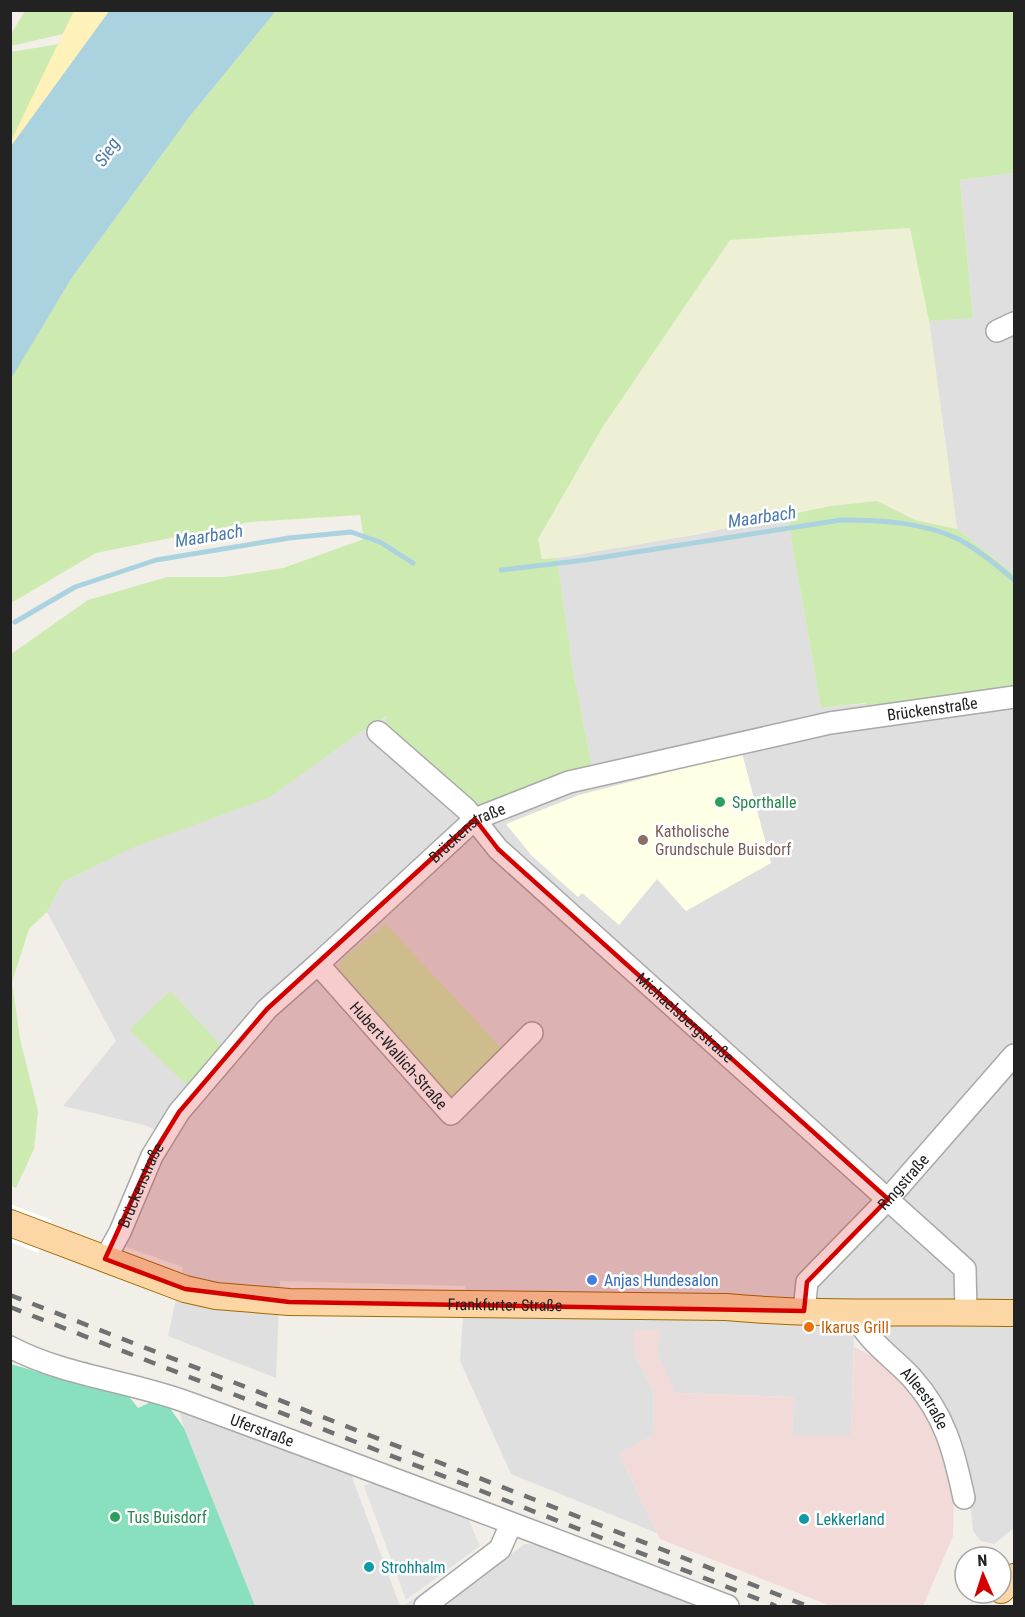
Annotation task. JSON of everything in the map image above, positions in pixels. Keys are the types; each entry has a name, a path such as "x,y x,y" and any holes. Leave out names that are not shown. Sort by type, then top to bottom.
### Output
{"main road":[{"name":"Frankfurter Straße","path":"10,1223 185,1289 216,1296 289,1302 726,1307 855,1313 1014,1313"}],"street":[{"name":"Brückenstraße","path":"105,1259 120,1232 152,1156 178,1112 267,1009 475,819 569,782 818,726 1014,697"},
{"name":"Michaelsbergstraße","path":"378,732 475,819 498,849 965,1269 966,1312"},
{"name":"Hubert-Wallich-Straße","path":"318,964 452,1114 532,1033"},
{"name":"Ringstraße","path":"804,1311 807,1282 888,1199 1014,1056"},
{"name":"Alleestraße","path":"855,1313 860,1325 931,1401 941,1418 955,1454 964,1498"},
{"name":"Uferstraße","path":"10,1347 48,1365 177,1398 728,1606"},
{"path":"425,1606 500,1549 511,1524"}],"highlighted area":[{"path":"475,819 498,849 888,1199 807,1282 804,1311 289,1302 185,1289 105,1259 152,1156 179,1112 267,1009"}],"shaded area":[{"path":"1014,173 1014,574 957,529 929,321 973,317 960,180"},
{"path":"911,228 929,321 957,529 915,520 877,501 831,506 699,534 542,559 538,539 602,428 730,240"},
{"path":"787,515 821,708 1014,689 1014,1528 994,1544 981,1541 973,1531 967,1469 951,1422 922,1372 879,1333 854,1333 851,1436 792,1435 794,1397 675,1393 657,1354 634,1353 653,1390 654,1435 619,1454 657,1533 511,1474 460,1361 465,1286 280,1281 276,1378 168,1336 183,1267 106,1240 156,1130 144,1125 63,1106 116,1041 47,912 63,882 359,733 388,716 593,772 573,670 557,558 699,534"},
{"name":"Katholische Grundschule Buisdorf","path":"742,753 771,863 686,911 657,879 619,925 582,893 578,897 532,856 506,824 579,795"},
{"path":"634,1330 660,1330 657,1354 676,1393 794,1397 792,1435 851,1435 854,1347 874,1357 921,1398 954,1478 953,1536 923,1606 831,1606 660,1539 619,1454 654,1435 653,1390 634,1353"},
{"path":"177,1403 349,1469 400,1606 255,1606 184,1428"},
{"path":"373,1483 456,1511 468,1519 480,1546 406,1600 364,1486"},
{"path":"525,1544 544,1545 703,1606 438,1606"},
{"path":"483,1549 488,1554 415,1606 403,1606"}],"green space":[{"path":"25,11 74,11 63,34 11,46 11,34"},
{"path":"276,11 1014,11 1014,173 960,180 973,318 929,321 910,228 730,240 602,428 538,539 542,559 557,558 573,670 593,772 475,812 385,730 387,716 359,733 270,797 132,848 63,882 47,912 29,929 12,982 20,1039 38,1111 34,1149 16,1188 10,1185 11,654 88,600 167,577 225,577 283,568 364,539 360,515 250,522 96,553 11,603 10,379 71,279 190,116"},
{"path":"59,44 11,143 11,52"},
{"path":"877,501 915,520 957,529 1014,574 1014,689 869,709 865,703 821,708 787,515 831,506"},
{"path":"386,924 503,1050 451,1100 342,979 339,965 344,957"},
{"path":"170,991 221,1045 187,1085 129,1030"},
{"name":"Tus Buisdorf","path":"11,1364 75,1383 127,1394 138,1408 162,1397 184,1428 255,1606 11,1606"}],"sand":[{"path":"74,11 110,11 11,146 10,143"}],"water":[{"name":"Sieg","path":"110,10 276,11 190,116 71,279 11,379 11,146"}],"pier":[{"path":"10,1204 52,1220 38,1253 11,1242"}],"waterway":[{"name":"Maarbach","path":"501,570 585,560 841,520 856,520 901,523 945,533 973,548 1014,580"},
{"name":"Maarbach","path":"15,622 75,587 156,560 289,538 351,532 380,542 413,563"}],"railway":[{"path":"10,1295 807,1606"},
{"path":"10,1307 776,1606"}],"place":[{"name":"Sporthalle","path":"720,802"},
{"name":"Katholische Grundschule Buisdorf","path":"643,840"},
{"name":"Anjas Hundesalon","path":"592,1280"},
{"name":"Ikarus Grill","path":"809,1327"},
{"name":"Tus Buisdorf","path":"115,1517"},
{"name":"Lekkerland","path":"804,1519"},
{"name":"Strohhalm","path":"369,1567"}]}
